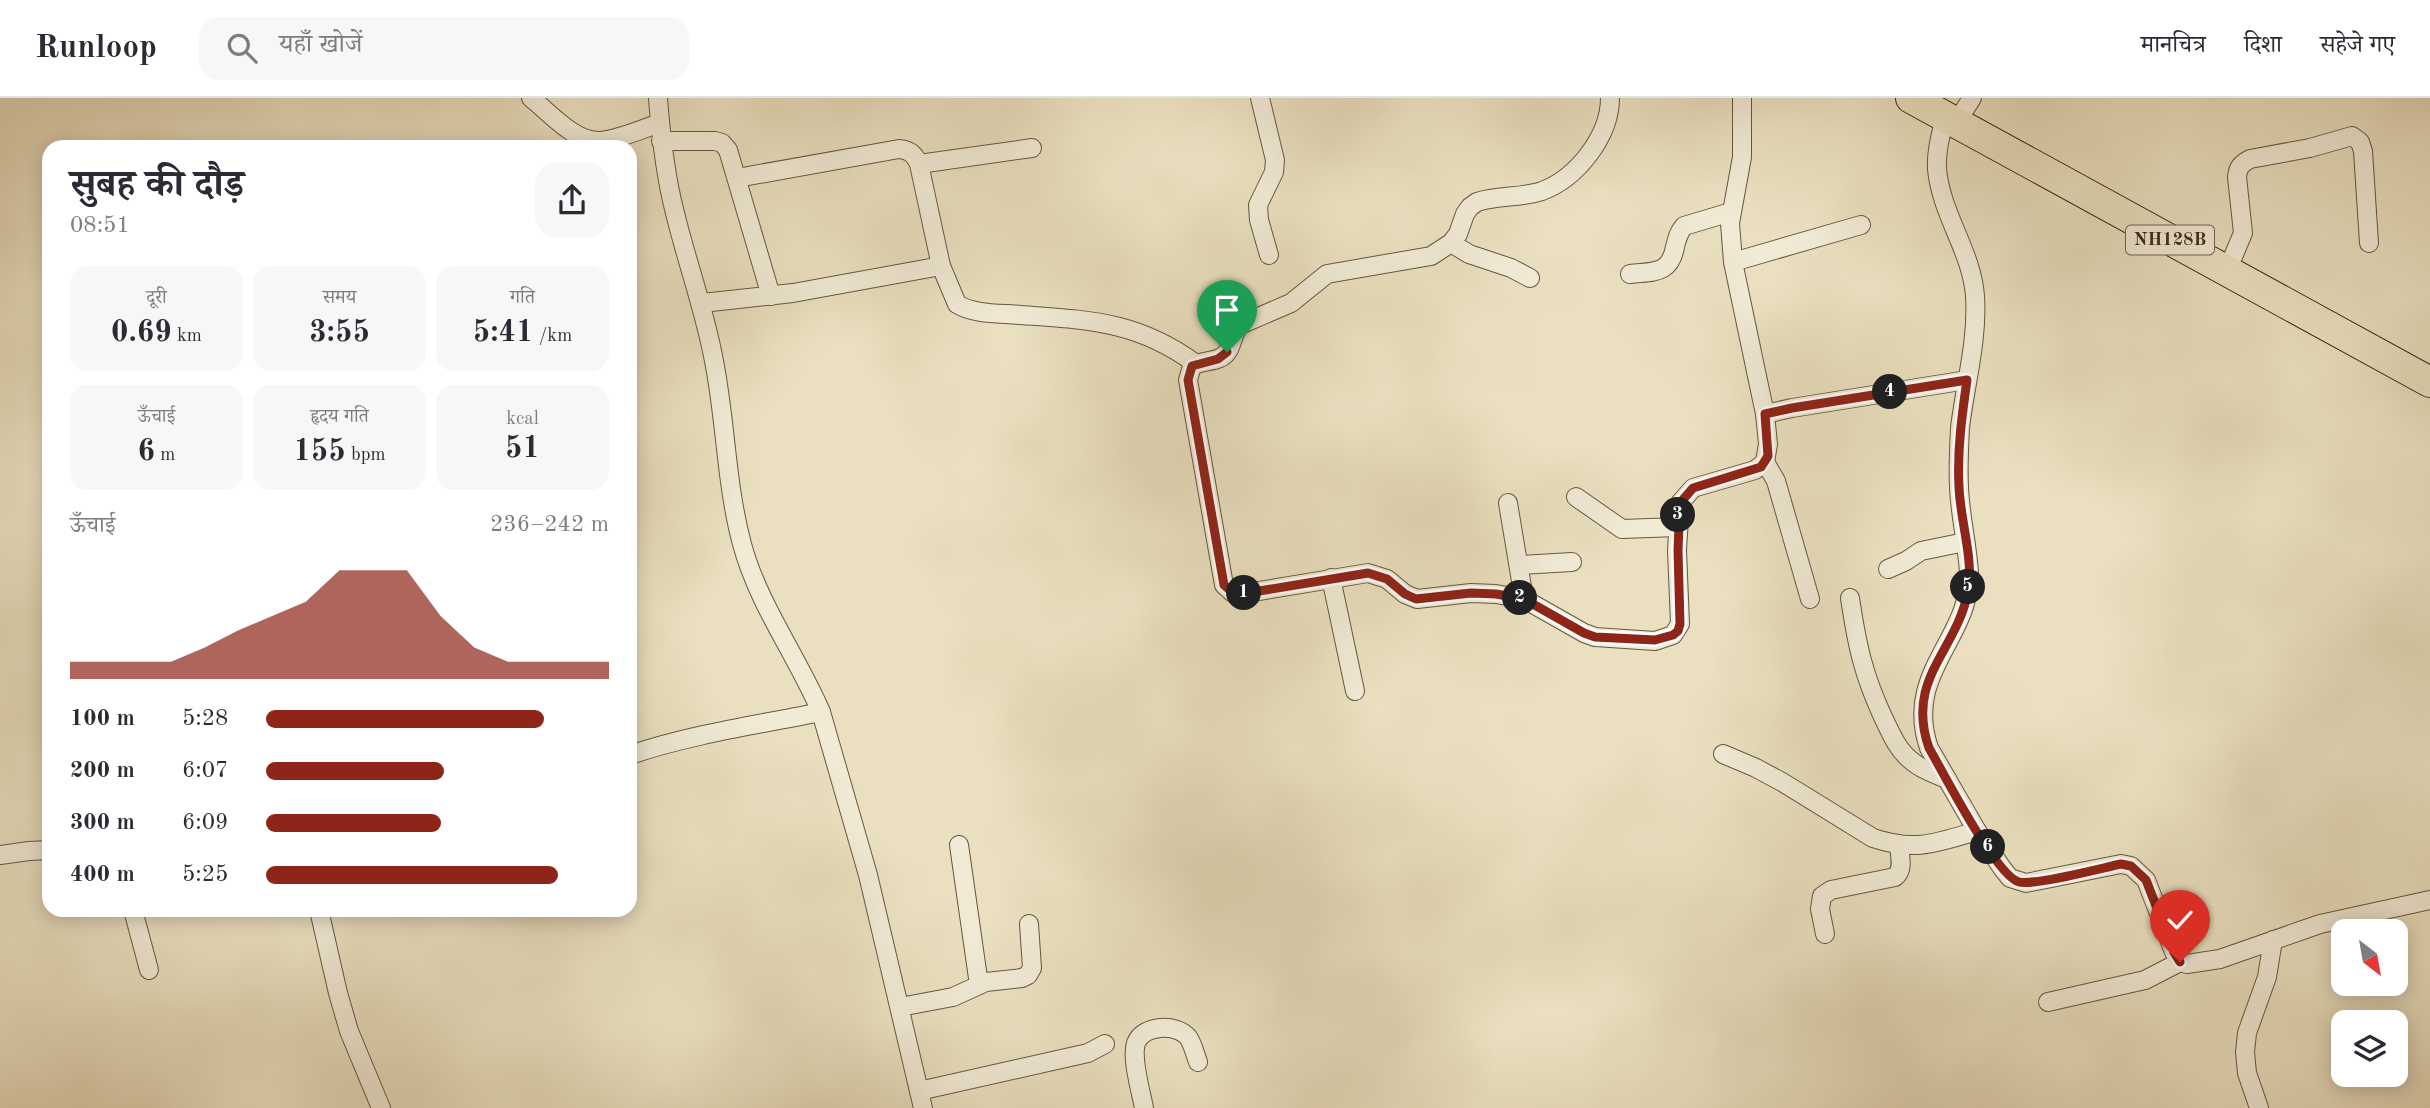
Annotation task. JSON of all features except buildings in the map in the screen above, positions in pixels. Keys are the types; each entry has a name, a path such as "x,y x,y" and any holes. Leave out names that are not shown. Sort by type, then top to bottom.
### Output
{"highway":[{"name":"NH128B","path":"1910,98 1958,113 2227,271 2430,382"}],"street":[{"path":"531,98 570,130 590,140"},
{"path":"659,98 662,141 675,213 702,303 715,363 742,545 767,606 821,712 868,875 921,1099 1088,1053 1105,1044"},
{"path":"1260,98 1275,160 1274,172 1258,205 1259,220 1269,254"},
{"path":"1610,98 1606,124 1596,143 1574,171 1542,191 1477,202 1465,214 1458,234 1451,243 1431,256 1327,274 1291,303 1240,325 1223,356 1196,364 1190,369 1188,380 1224,585 1233,593 1241,594 1368,573 1380,576 1416,599 1471,593 1496,594 1524,599 1595,637 1655,640 1673,635 1680,624 1680,503 1693,488 1755,470 1765,462"},
{"path":"1742,98 1742,157 1731,212 1733,262 1765,414 1768,444 1765,462 1776,481 1810,599"},
{"path":"1958,113 1937,152 1937,170 1941,194 1972,273 1975,295 1960,430 1959,487 1969,573 1968,591 1960,614 1928,680 1923,699 1924,734 1929,748 1977,831 2010,878 2018,882 2026,883 2121,864 2131,866 2146,880 2174,952 2180,962 2187,964 2220,959 2320,924 2430,900"},
{"path":"606,140 660,123"},
{"path":"2227,271 2243,233 2237,177 2242,163 2352,136 2360,142 2363,151 2369,243"},
{"path":"662,141 715,141 722,143 728,150 771,296"},
{"path":"919,164 1032,148"},
{"path":"737,178 899,149 908,150 919,164 941,266 957,304 976,311 1097,321 1124,327 1169,345 1196,364"},
{"path":"1630,274 1664,269 1671,262 1677,238 1684,226 1731,212"},
{"path":"1733,262 1861,225"},
{"path":"1451,243 1469,254 1511,268 1530,278"},
{"path":"702,303 771,296 941,266"},
{"path":"1765,414 1967,380"},
{"path":"1576,497 1622,528 1678,527"},
{"path":"1508,503 1524,599"},
{"path":"1888,569 1922,551 1965,542"},
{"path":"1519,565 1572,562"},
{"path":"1331,578 1355,691"},
{"path":"1850,598 1856,640 1867,683 1890,733 1900,750 1912,762 1947,779"},
{"path":"637,753 708,733 821,712"},
{"path":"1723,754 1782,782 1873,838 1899,846 1926,845 1977,831"},
{"path":"959,845 979,985"},
{"path":"1825,933 1820,909 1822,896 1831,890 1895,877 1901,868 1899,846"},
{"path":"0,855 42,850"},
{"path":"135,917 149,970"},
{"path":"321,917 349,1031 380,1108"},
{"path":"900,1007 953,997 979,985 1028,975 1032,968 1029,923"},
{"path":"2259,1108 2247,1073 2245,1052 2247,1033 2267,977 2273,940"},
{"path":"2048,1002 2145,980 2180,962"},
{"path":"1144,1108 1134,1052 1144,1032 1151,1029 1171,1029 1181,1032 1192,1043 1198,1062"}],"route":[{"path":"1227,352 1218,359 1192,366 1188,380 1216,545 1224,585 1228,591 1241,594 1368,573 1387,579 1405,594 1416,599 1471,593 1524,599 1584,633 1610,639 1665,639 1678,631 1681,615 1678,582 1680,503 1693,488 1761,467 1768,456 1765,414 1967,380 1960,430 1959,487 1969,573 1968,591 1928,680 1923,699 1924,734 1929,748 1977,831 2010,878 2026,883 2121,864 2131,866 2146,880 2180,962"}]}
